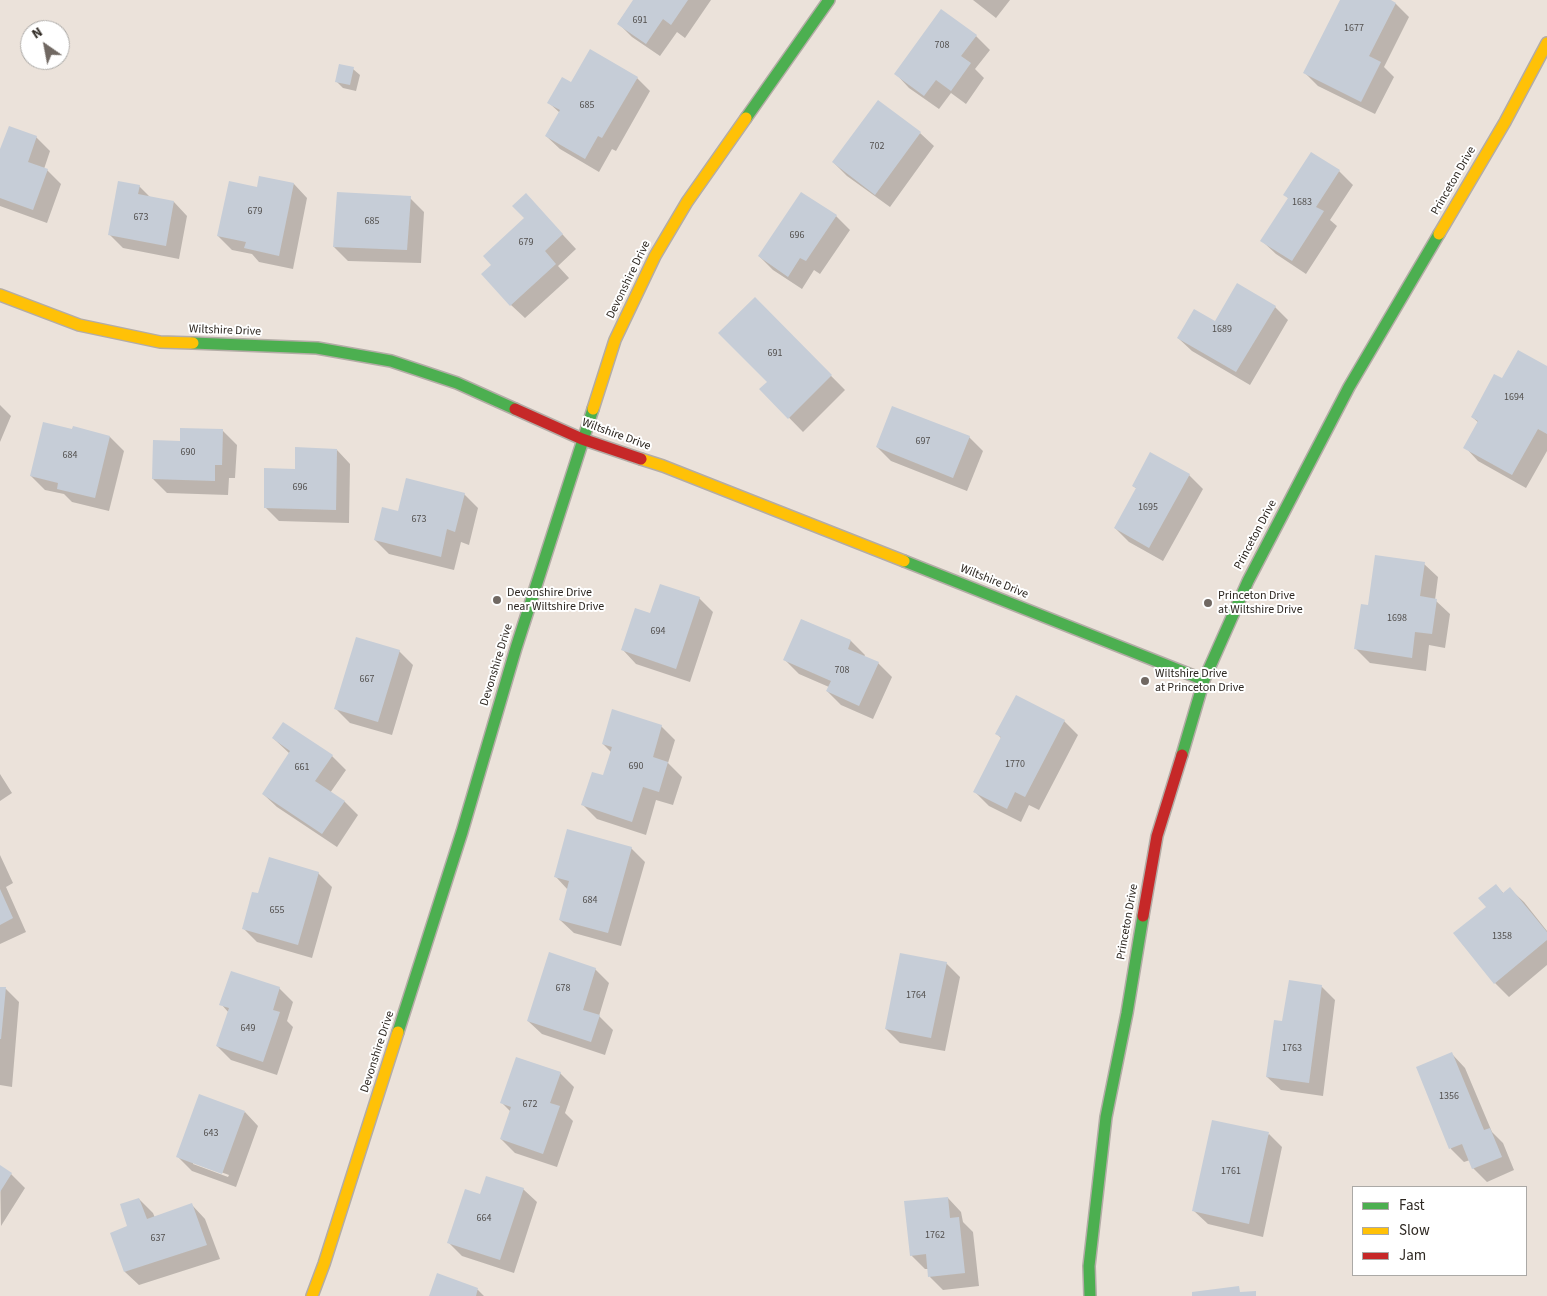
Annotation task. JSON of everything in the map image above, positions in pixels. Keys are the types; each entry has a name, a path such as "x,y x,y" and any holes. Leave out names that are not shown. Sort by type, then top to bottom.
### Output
{"street":[{"name":"Devonshire Drive","path":"312,1296 324,1264 462,832 516,648 615,340 655,256 687,202 829,0"},
{"name":"Princeton Drive","path":"1090,1296 1089,1266 1106,1118 1157,836 1204,680 1248,581 1349,387 1505,122 1547,43"},
{"name":"Wiltshire Drive","path":"0,295 79,325 160,342 317,348 391,361 457,383 582,439 663,466 1204,680"}],"building":[{"path":"633,0 688,0 671,25 663,19 646,44 617,24"},
{"path":"1340,0 1391,0 1396,3 1369,56 1381,62 1361,102 1303,73"},
{"path":"941,9 977,35 961,56 971,63 951,91 936,80 924,96 894,74"},
{"path":"590,49 638,77 602,138 598,136 585,159 545,136 560,110 547,103 562,77 571,82"},
{"path":"339,64 354,67 350,85 335,82"},
{"path":"878,100 921,132 875,195 832,162"},
{"path":"9,126 37,136 28,162 48,169 33,210 0,198 0,149"},
{"path":"1311,152 1340,170 1316,207 1324,211 1292,261 1260,241 1288,198 1283,195"},
{"path":"259,176 294,183 279,256 244,248 246,242 217,236 229,181 257,187"},
{"path":"118,181 140,185 138,194 174,201 166,246 108,235"},
{"path":"337,192 411,196 407,250 333,247"},
{"path":"801,192 837,215 806,261 800,258 788,277 758,256"},
{"path":"526,193 563,234 545,251 556,264 510,306 481,274 491,265 483,256 524,218 512,206"},
{"path":"1237,283 1276,306 1236,372 1177,338 1194,309 1215,321"},
{"path":"755,297 832,375 788,419 759,389 767,382 718,333"},
{"path":"1518,350 1547,366 1547,434 1538,429 1512,475 1463,448 1478,421 1471,417 1494,374 1502,378"},
{"path":"892,406 970,436 953,478 876,447"},
{"path":"43,422 72,429 73,426 110,436 95,498 57,489 58,483 30,476"},
{"path":"180,428 223,429 222,465 215,465 215,481 152,479 153,440 180,441"},
{"path":"295,447 337,449 336,510 264,508 264,468 295,469"},
{"path":"1150,452 1190,474 1149,548 1114,528 1136,488 1132,486"},
{"path":"406,478 465,493 455,532 447,529 441,557 374,540 382,507 398,511"},
{"path":"1375,555 1425,562 1420,596 1437,599 1432,634 1415,632 1412,658 1354,649 1361,604 1368,605"},
{"path":"660,584 700,597 676,669 621,650 635,608 650,613"},
{"path":"801,619 851,640 848,649 879,662 859,706 826,691 831,681 783,660"},
{"path":"356,637 400,650 378,722 334,709"},
{"path":"1016,695 1065,720 1025,797 1015,792 1007,809 973,792 1001,737 995,734"},
{"path":"612,709 662,725 653,757 668,762 659,792 643,787 632,822 581,805 592,772 603,775 612,747 602,744"},
{"path":"283,722 333,755 315,781 345,801 322,834 262,794 290,751 272,738"},
{"path":"567,829 632,847 608,933 559,920 569,881 554,877"},
{"path":"269,857 319,872 298,945 242,929 252,892 258,893"},
{"path":"1496,884 1503,893 1510,887 1547,932 1547,940 1494,984 1453,933 1486,907 1478,898"},
{"path":"0,889 13,918 0,925"},
{"path":"549,952 596,968 583,1010 600,1015 591,1042 527,1021"},
{"path":"900,953 947,962 931,1038 885,1029"},
{"path":"231,971 280,987 273,1010 280,1012 263,1062 216,1046 229,1008 219,1005"},
{"path":"1289,980 1322,985 1309,1083 1266,1077 1274,1020 1282,1021"},
{"path":"0,987 6,987 1,1039 0,1039"},
{"path":"1452,1052 1484,1130 1490,1128 1502,1157 1472,1169 1462,1144 1449,1149 1416,1067"},
{"path":"516,1057 561,1072 550,1103 560,1106 543,1154 500,1139 511,1107 500,1103"},
{"path":"199,1094 245,1111 222,1174 176,1157"},
{"path":"1212,1120 1269,1132 1249,1224 1192,1211"},
{"path":"0,1165 12,1173 0,1192"},
{"path":"486,1176 524,1188 500,1260 447,1243 465,1189 480,1194"},
{"path":"948,1197 950,1218 959,1217 965,1273 928,1277 926,1254 910,1256 904,1201"},
{"path":"139,1198 147,1219 192,1203 207,1245 124,1272 110,1233 127,1226 120,1204"},
{"path":"437,1273 478,1288 476,1296 429,1296"},
{"path":"1239,1286 1240,1292 1256,1291 1256,1296 1192,1296 1192,1292"}],"traffic: fast":[{"path":"746,118 829,0"},
{"path":"1182,755 1204,680 1248,581 1349,387 1439,234"},
{"path":"193,343 317,348 391,361 457,383 515,409"},
{"path":"398,1032 462,832 516,648 593,409"},
{"path":"904,561 1204,680"},
{"path":"1090,1296 1089,1266 1106,1117 1127,1013 1143,916"}],"traffic: slow":[{"path":"1439,234 1505,122 1547,43"},
{"path":"593,409 615,340 655,256 687,202 746,118"},
{"path":"0,295 79,325 160,342 193,343"},
{"path":"641,459 904,561"},
{"path":"312,1296 398,1032"}],"traffic: jam":[{"path":"515,409 582,439 641,459"},
{"path":"1143,916 1157,836 1182,755"}],"place":[{"name":"Devonshire Drive near Wiltshire Drive","path":"497,600"},
{"name":"Princeton Drive at Wiltshire Drive","path":"1208,603"},
{"name":"Wiltshire Drive at Princeton Drive","path":"1145,681"}]}
